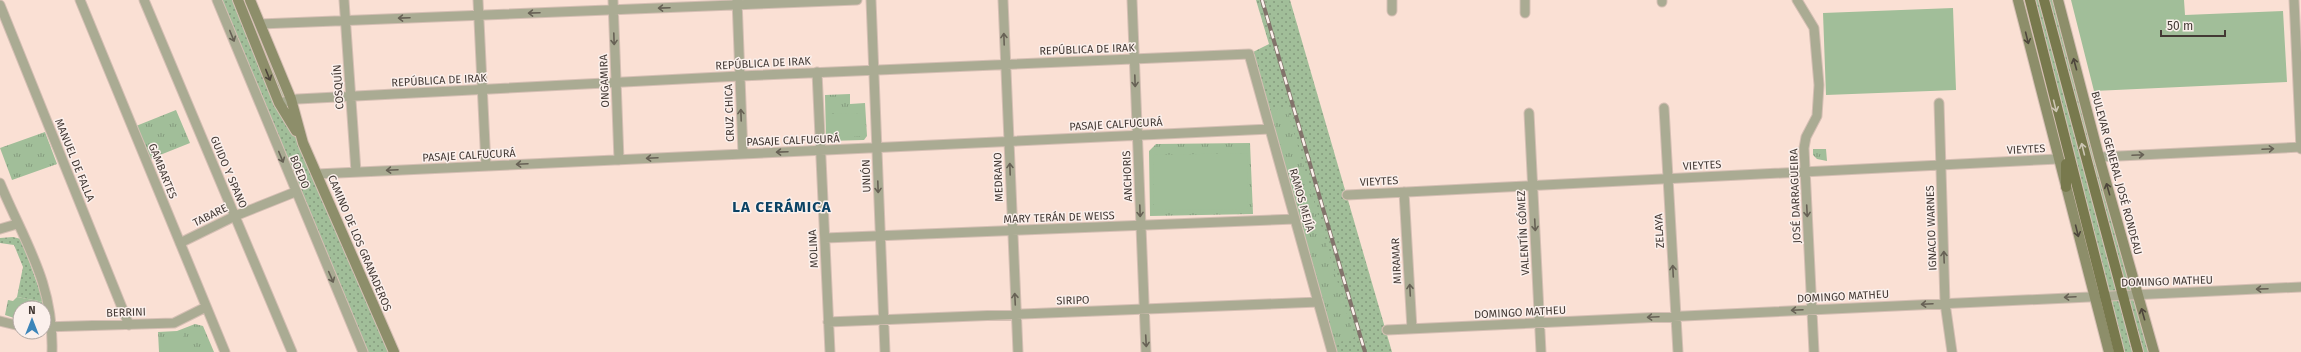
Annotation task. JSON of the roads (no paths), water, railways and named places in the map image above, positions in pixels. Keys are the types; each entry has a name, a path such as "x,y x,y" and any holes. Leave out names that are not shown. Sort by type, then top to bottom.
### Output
{"main road":[{"name":"CAMINO DE LOS GRANADEROS","path":"238,0 279,103 303,143 394,352"},
{"name":"CAMINO DE LOS GRANADEROS","path":"250,0 291,99 303,143"},
{"path":"2018,0 2093,296 2109,352"},
{"path":"2030,0 2119,352"},
{"path":"2044,0 2138,352"},
{"name":"BULEVAR GENERAL JOSÉ RONDEAU","path":"2058,0 2099,157 2154,352"},
{"path":"2066,187 2067,150"}],"street":[{"name":"GAMBARTES","path":"80,0 224,352"},
{"name":"GUIDO Y SPANO","path":"144,0 292,352"},
{"name":"BOEDO","path":"217,0 295,192 363,352"},
{"name":"COSQUÍN","path":"344,0 352,96 356,172"},
{"path":"478,0 486,166"},
{"name":"ONGAMIRA","path":"613,0 619,160"},
{"path":"260,24 613,10 737,2 857,0"},
{"name":"UNIÓN","path":"871,0 884,352"},
{"name":"MEDRANO","path":"1003,0 1018,352"},
{"name":"ANCHORIS","path":"1132,0 1146,352"},
{"path":"1392,0 1392,11"},
{"path":"1524,0 1525,13"},
{"name":"JOSÉ DARRAGUEIRA","path":"1797,0 1814,28 1819,85 1818,116 1806,137 1804,148 1814,352"},
{"path":"2099,157 2301,148 2299,51 2294,0"},
{"name":"CRUZ CHICA","path":"737,2 743,154"},
{"name":"MANUEL DE FALLA","path":"0,4 129,325"},
{"name":"REPÚBLICA DE IRAK","path":"279,103 291,99 874,69 1249,54"},
{"name":"RAMOS MEJÍA","path":"1249,54 1332,352"},
{"name":"MOLINA","path":"817,72 830,352"},
{"name":"IGNACIO WARNES","path":"1939,103 1945,303 1952,352"},
{"name":"ZELAYA","path":"1664,108 1678,352"},
{"name":"VALENTÍN GÓMEZ","path":"1529,113 1541,352"},
{"name":"PASAJE CALFUCURÁ","path":"317,174 1009,142 1270,128"},
{"name":"VIEYTES","path":"1347,195 2058,159"},
{"path":"0,183 17,224 34,256 47,292 47,300"},
{"name":"TABARE","path":"180,243 234,216 295,192"},
{"name":"MIRAMAR","path":"1404,192 1412,329"},
{"name":"MARY TERÁN DE WEISS","path":"825,238 1295,219"},
{"path":"0,229 17,224"},
{"name":"DOMINGO MATHEU","path":"1387,330 2104,295 2301,287"},
{"name":"SIRIPO","path":"828,322 1318,302"},
{"name":"BERRINI","path":"52,327 174,323 206,307"},
{"path":"0,321 12,324"},
{"path":"50,340 52,352"}],"railway":[{"path":"1262,0 1365,352"}],"district":[{"name":"LA CERÁMICA","path":"782,207"}]}
